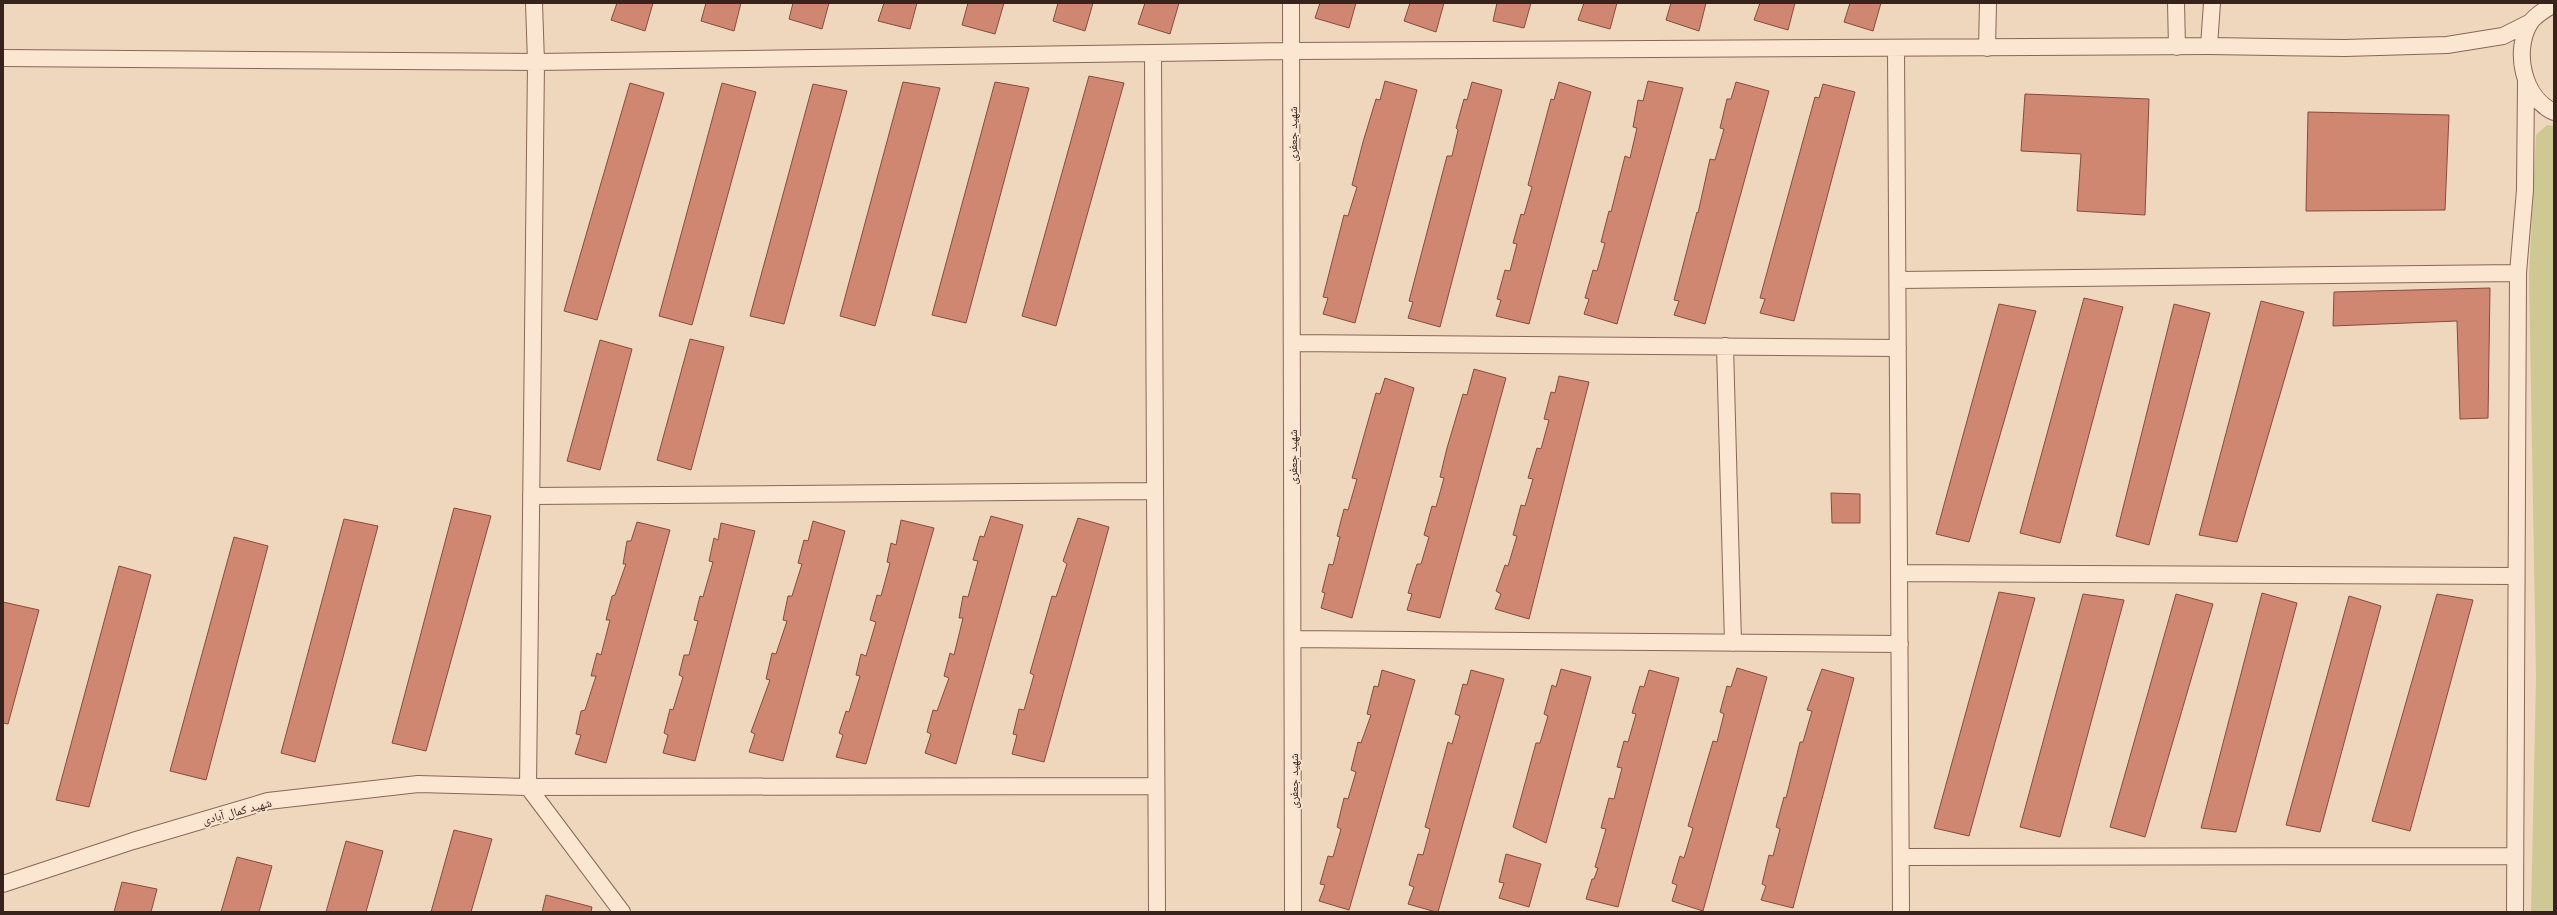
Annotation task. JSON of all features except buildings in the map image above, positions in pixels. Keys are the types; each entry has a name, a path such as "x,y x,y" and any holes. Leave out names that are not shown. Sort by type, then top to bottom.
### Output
{"street":[{"path":"534,3 536,62 528,787 622,912"},
{"name":"شهید جعفری","path":"1292,3 1293,912"},
{"path":"1987,48 1988,3"},
{"path":"2176,3 2176,47"},
{"path":"2209,46 2212,3"},
{"path":"3,58 536,62 1292,51 2209,46 2345,48 2447,45 2503,36 2531,22 2554,4"},
{"path":"2515,912 2515,576 2518,273 2525,190 2526,81 2522,62 2524,37 2531,22"},
{"path":"1896,48 1901,912"},
{"path":"1153,53 1157,912"},
{"path":"2526,81 2534,96 2554,112"},
{"path":"1898,280 2518,273"},
{"path":"1292,343 1898,348"},
{"path":"1725,346 1733,643"},
{"path":"531,496 1155,490"},
{"path":"1900,573 2515,576"},
{"path":"1293,639 1900,644"},
{"name":"شهید کمال آبادی","path":"3,884 133,841 268,801 418,784 528,787 1156,786"},
{"path":"1901,857 2515,856"}],"shaded area":[{"path":"2547,125 2554,126 2554,912 2531,912 2536,678 2529,275 2536,135"}]}
